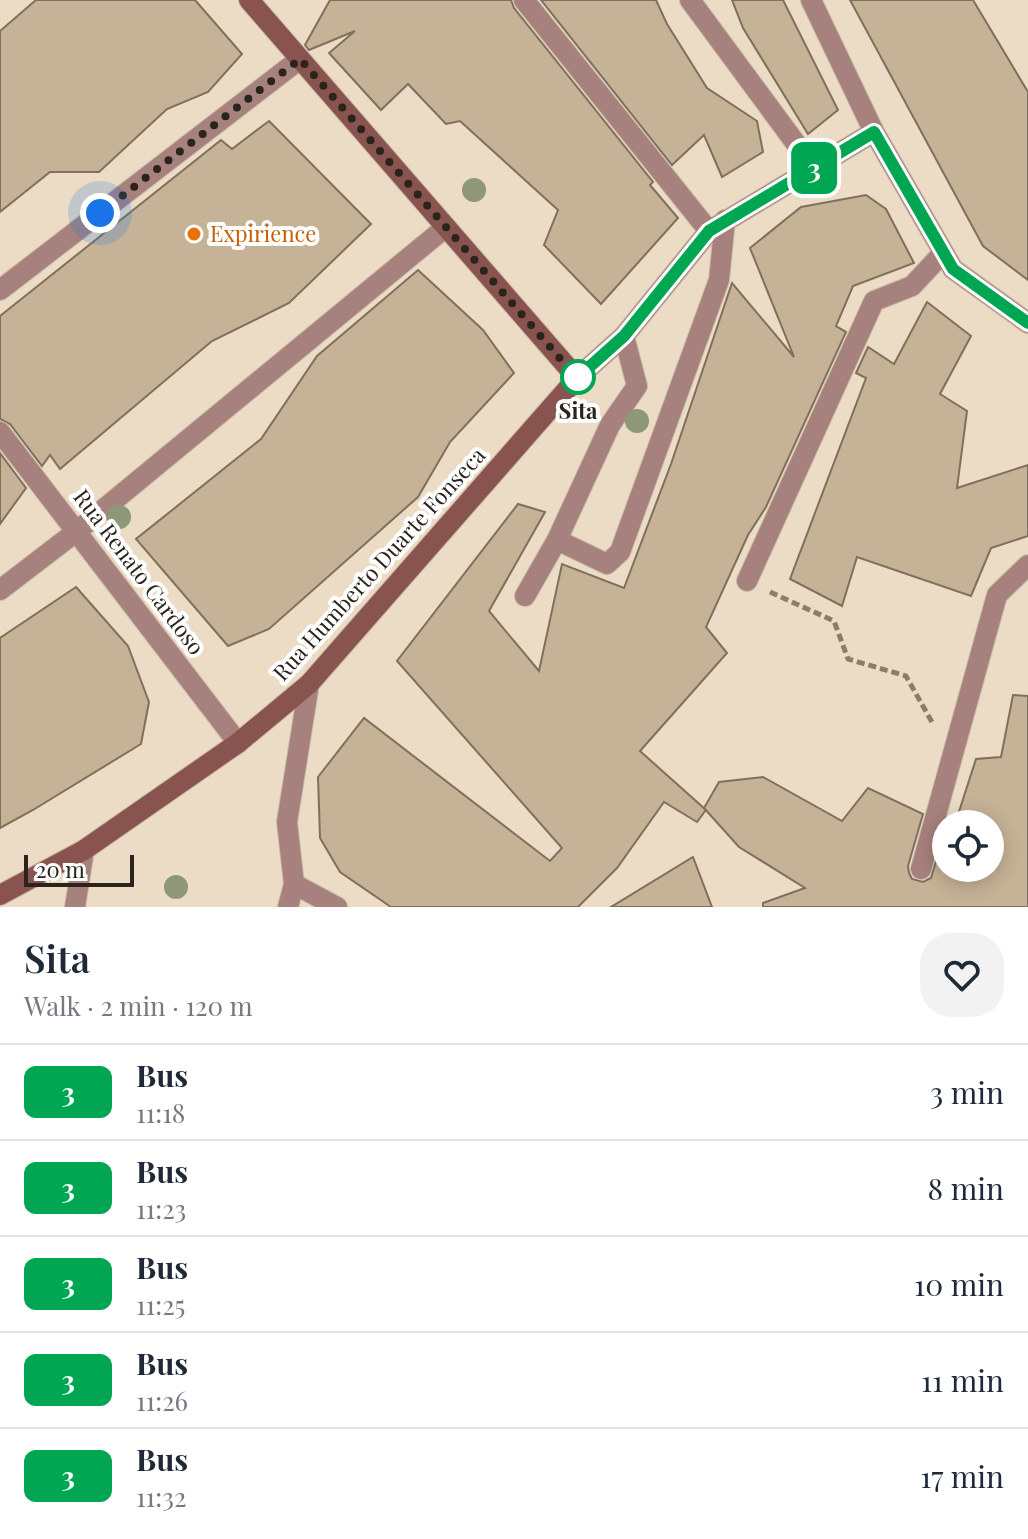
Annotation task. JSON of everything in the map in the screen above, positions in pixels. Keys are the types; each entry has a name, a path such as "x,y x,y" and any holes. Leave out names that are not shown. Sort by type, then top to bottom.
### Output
{"street":[{"path":"249,0 577,378 624,336 717,226 874,132"},
{"path":"524,0 717,226 719,280 620,552 607,564 557,540"},
{"path":"690,0 814,168"},
{"path":"811,0 874,132 953,269 1028,323"},
{"path":"0,290 300,59"},
{"path":"0,590 77,531 446,227"},
{"path":"747,581 874,301 912,286 943,253"},
{"path":"525,596 557,540 610,425 637,386 624,336"},
{"name":"Rua Humberto Duarte Fonseca","path":"0,895 84,850 238,743 309,684 577,378"},
{"name":"Rua Renato Cardoso","path":"0,432 238,743"},
{"path":"921,869 997,595 1028,565"},
{"path":"288,907 294,884 287,822 309,684"},
{"path":"75,907 84,850"},
{"path":"294,884 337,907"}],"path":[{"path":"747,581 834,621 848,659 906,676 951,761"}],"building":[{"path":"36,0 195,0 242,54 208,92 167,109 99,172 50,172 0,212 0,31"},
{"path":"330,0 511,0 514,8 653,182 650,185 678,218 601,304 544,245 558,210 460,121 446,124 408,84 381,110 329,53 355,31 309,50 305,45"},
{"path":"541,0 656,0 667,24 707,88 757,121 763,152 722,177 704,135 672,165"},
{"path":"732,0 783,0 838,110 808,134 743,28"},
{"path":"850,0 973,0 1028,92 1028,280 983,246"},
{"path":"269,121 371,224 289,303 212,341 60,469 50,455 42,466 10,424 0,419 0,316 221,140 232,149"},
{"path":"866,195 886,209 914,263 853,286 836,326 846,332 766,507 748,535 706,627 727,653 640,751 706,810 697,822 664,802 617,868 578,907 391,907 340,872 320,838 318,777 364,718 550,861 562,848 397,661 518,504 545,512 489,611 539,671 562,564 624,588 671,464 732,283 794,357 750,248 801,207"},
{"path":"418,270 483,330 514,373 450,442 418,497 269,629 228,646 136,539 261,439 317,356"},
{"path":"927,302 971,336 940,394 967,411 957,488 1028,465 1028,536 991,548 971,596 857,557 842,606 790,579 866,378 856,373 868,347 894,364"},
{"path":"0,453 26,488 0,524"},
{"path":"76,587 128,646 149,702 141,744 0,828 0,638"},
{"path":"1013,695 1028,696 1028,907 763,907 763,903 805,888 739,847 704,808 719,782 763,777 842,821 868,788 923,814 908,866 912,879 923,882 932,875 932,882 1004,882 1004,810 960,810 976,759 1001,757"},
{"path":"693,857 712,907 611,907"}],"bus line":[{"name":"3","path":"577,378 624,336 709,231 874,132 953,269 1028,323"}],"place":[{"name":"Expirience","path":"194,234"},
{"name":"Sita","path":"578,377"}],"route":[{"path":"100,213 300,59 578,377"}]}
